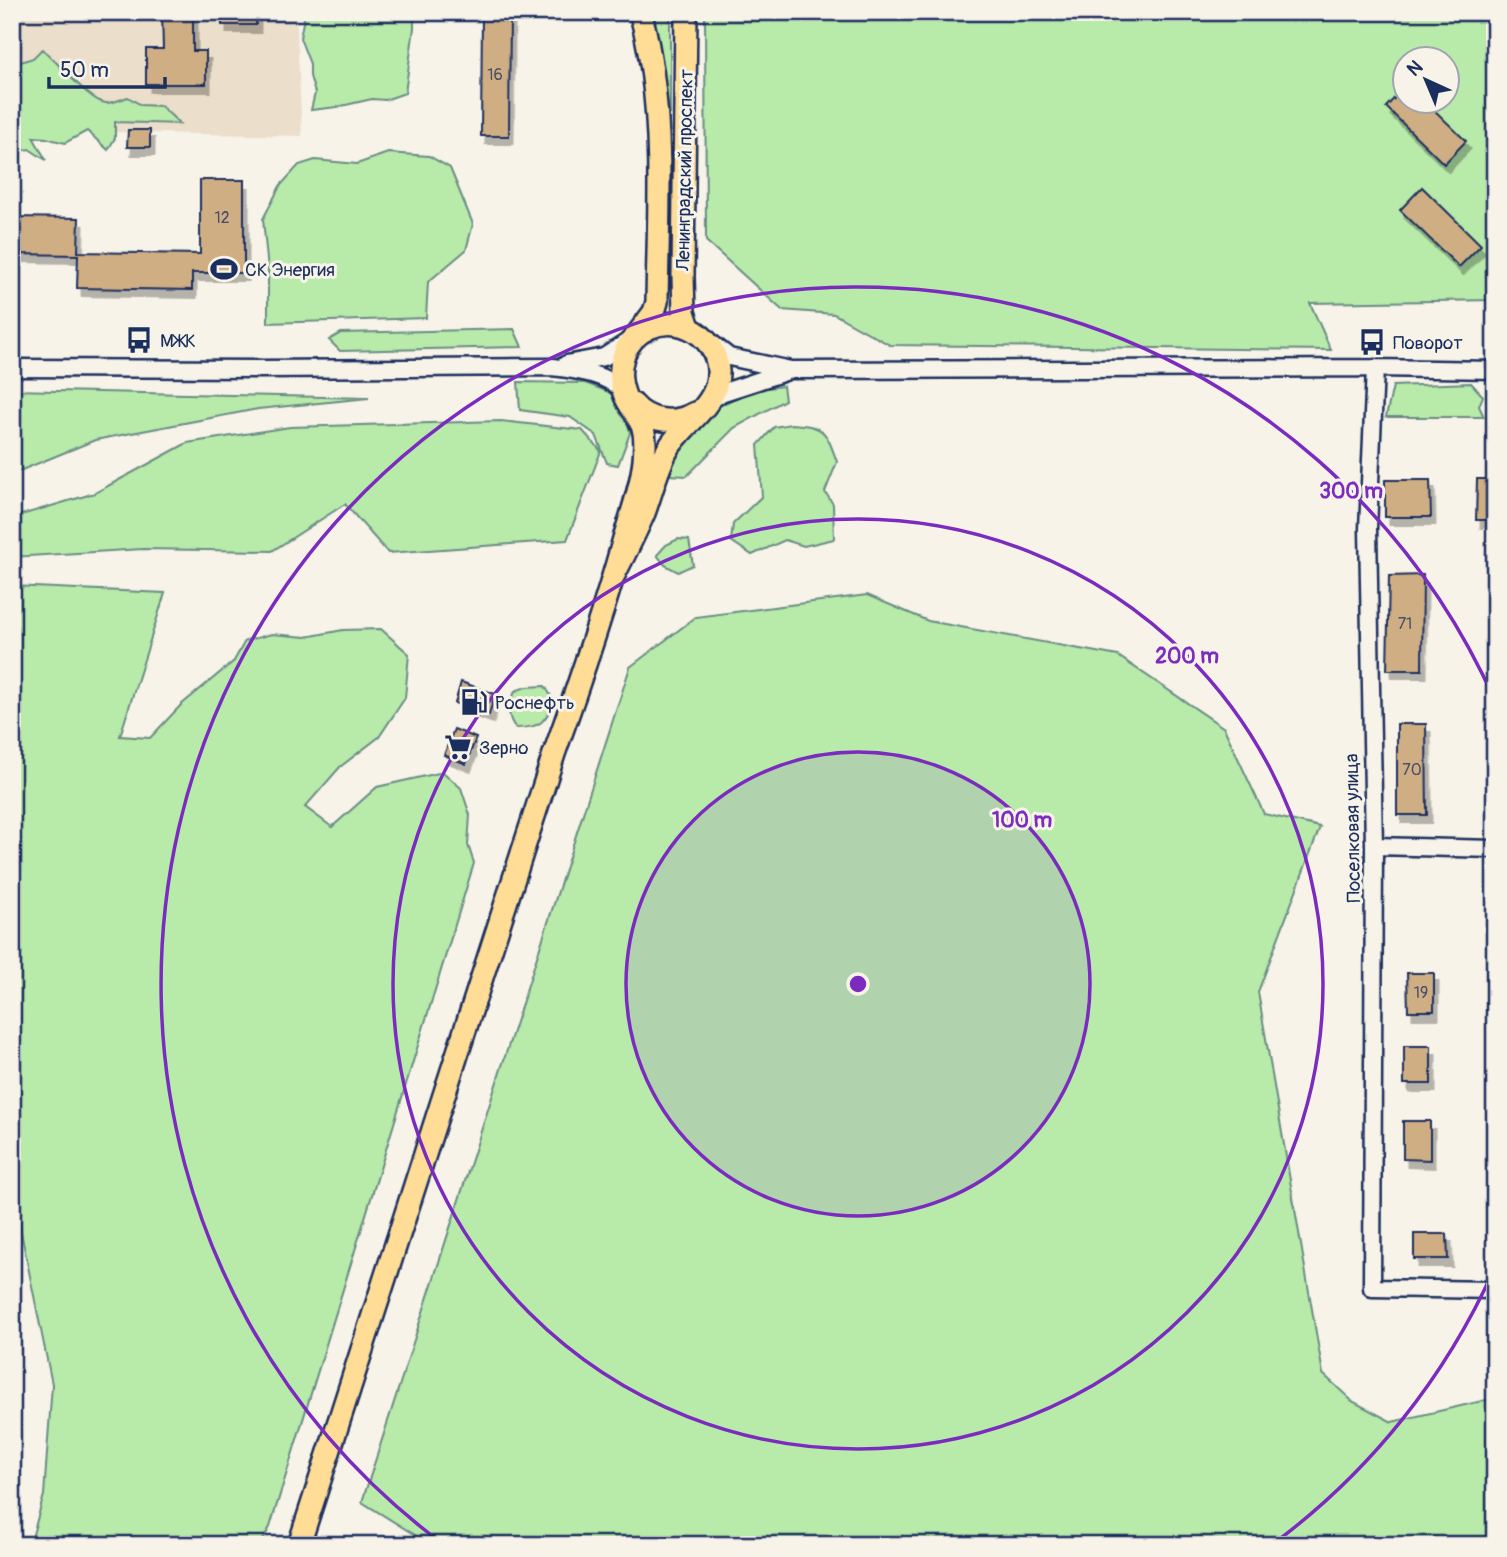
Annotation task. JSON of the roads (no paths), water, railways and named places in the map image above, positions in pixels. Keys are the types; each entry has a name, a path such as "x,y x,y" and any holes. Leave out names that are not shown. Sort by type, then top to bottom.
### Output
{"main road":[{"name":"Ленинградский проспект","path":"636,336 654,312 657,302 659,182 656,98 640,12"},
{"name":"Ленинградский проспект","path":"686,12 684,312 696,332"},
{"path":"299,1545 614,575 643,473 645,438 642,425 624,390 620,375 622,361 636,336 657,325 673,323 696,332 713,351 718,376 713,393 667,450 643,514 614,575"},
{"path":"624,390 637,408 655,419 683,419 702,407"}],"street":[{"path":"696,332 729,357 791,370 1495,370"},
{"path":"553,367 604,356 636,336"},
{"path":"12,368 553,367 598,374 624,390"},
{"name":"Поселковая улица","path":"1375,368 1368,529 1374,846 1372,1288 1495,1290"},
{"path":"702,407 721,393 791,370"},
{"path":"1374,846 1495,849"}],"place":[{"name":"СК Энергия","path":"224,269"},
{"name":"МЖК","path":"139,340"},
{"name":"Поворот","path":"1372,342"},
{"name":"Роснефть","path":"474,702"},
{"name":"Зерно","path":"458,747"}]}
